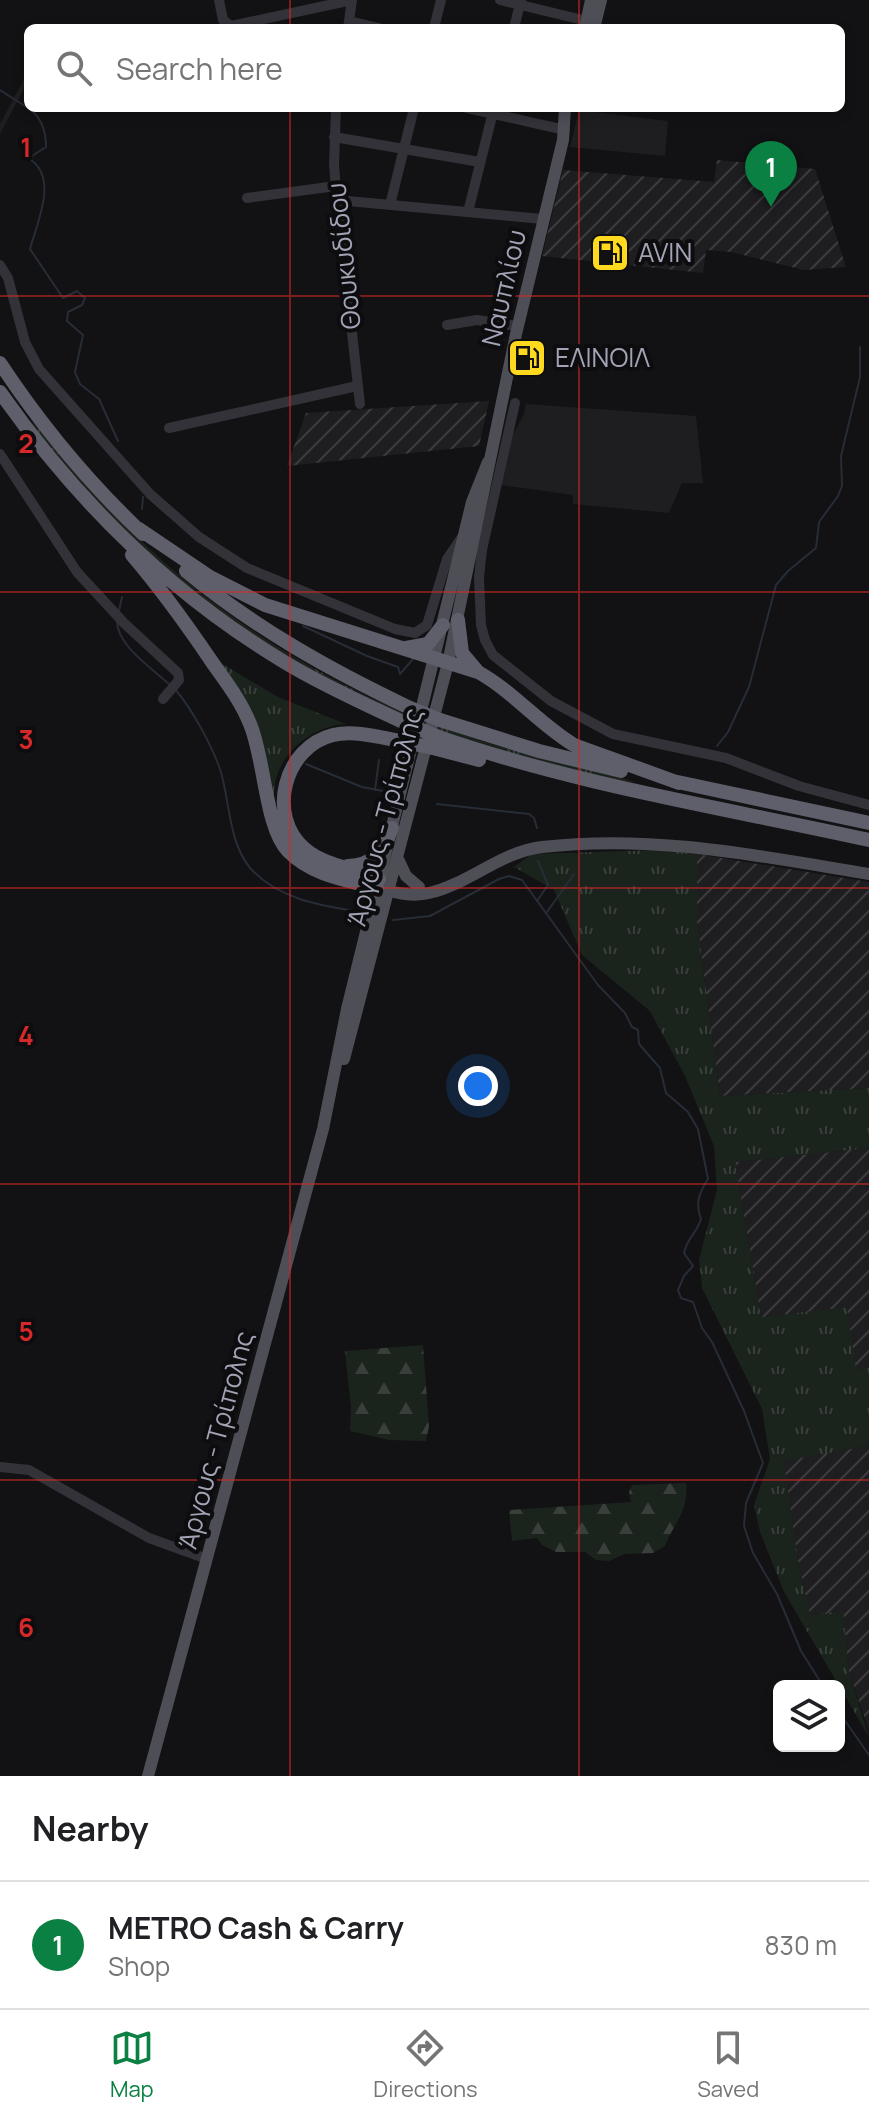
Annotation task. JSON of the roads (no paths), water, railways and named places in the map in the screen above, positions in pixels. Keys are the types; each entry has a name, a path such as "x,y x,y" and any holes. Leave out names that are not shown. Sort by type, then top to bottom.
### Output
{"highway":[{"path":"0,363 35,413 82,470 139,529 214,594 324,666 440,720 539,751 869,823"},
{"path":"0,392 172,606 241,703 259,748 272,819 287,850 308,867 335,877 384,885"},
{"path":"91,505 159,570 230,626 316,680 405,723 434,742"},
{"path":"139,529 240,595 478,672 496,682 559,736 574,745 679,783"},
{"path":"458,620 462,653 478,672"},
{"path":"402,648 428,644 443,625"},
{"path":"384,885 314,856 301,846 291,832 283,803 290,771 309,746 332,735 353,734 434,742 551,771 869,840"},
{"path":"344,866 364,864 377,857 392,828"}],"main road":[{"path":"590,24 591,0"},
{"path":"590,24 601,0"},
{"name":"Ναυπλίου","path":"565,112 565,128"},
{"name":"Ναυπλίου","path":"458,620 517,326 565,128 572,112"},
{"name":"Ναυπλίου","path":"443,625 474,493 488,462"},
{"name":"Άργους - Τρίπολης","path":"384,885 392,828 441,661 458,620"},
{"name":"Άργους - Τρίπολης","path":"148,1776 326,1116 347,1009 384,885 397,857 441,661 443,625"},
{"path":"384,885 400,894 424,894 524,850 615,843 692,846 869,874"},
{"path":"397,857 406,876 419,887"},
{"path":"384,885 447,886"}],"street":[{"path":"219,0 223,20 228,24"},
{"path":"240,24 352,0 348,24"},
{"path":"435,24 441,0"},
{"path":"500,0 520,2 587,24"},
{"path":"515,24 520,2"},
{"name":"Θουκυδίδου","path":"336,112 337,200 360,404"},
{"path":"390,205 413,112"},
{"path":"468,212 493,112"},
{"path":"497,112 565,128"},
{"path":"334,137 480,162"},
{"path":"247,198 336,186"},
{"path":"337,200 542,219"},
{"path":"0,265 8,278 25,342 46,379 150,494 199,537 247,568 395,629 415,633 427,625 447,559 465,532"},
{"path":"447,325 477,320 517,326"},
{"path":"169,428 357,386"},
{"path":"515,403 482,550 479,577 481,625 493,655 551,701 613,734 726,758 799,786 869,805"},
{"path":"0,454 77,572 114,613 178,673 179,680 166,696"},
{"path":"0,1467 29,1470 149,1538 207,1559"}],"waterway":[{"path":"0,90 24,105"},
{"path":"33,112 42,125 46,147 31,160 39,168 44,190 41,214 30,249 63,298 77,291 85,298 82,305 68,312 67,321 83,335 75,372 80,384 99,399 118,441"},
{"path":"717,746 728,732 749,687 776,585 816,548 819,522 842,486 841,456 860,377 860,347"},
{"path":"142,509 143,497"},
{"path":"119,611 122,597"},
{"path":"117,621 129,648 170,685"},
{"path":"303,626 398,667 400,674 413,659"},
{"path":"175,689 216,759 237,846 250,868 272,887 285,893 312,903 355,911"},
{"path":"375,790 379,760"},
{"path":"306,764 362,787 383,791"},
{"path":"437,804 529,814 537,828"},
{"path":"537,901 548,885 538,861"},
{"path":"547,912 574,874"},
{"path":"393,920 430,916 499,879 509,876 522,880 598,985 625,1013 632,1027 638,1030 639,1044 660,1068 666,1093 688,1112 698,1129 708,1179 699,1198 701,1219 684,1253 693,1266 678,1290 681,1298 693,1302 702,1328 712,1342 744,1411 763,1463 746,1503 744,1526 753,1553 777,1594 801,1651 819,1680"},
{"path":"845,1721 869,1755"}],"place":[{"name":"METRO Cash & Carry","path":"771,207"},
{"name":"AVIN","path":"610,253"},
{"name":"ΕΛΙΝΟΙΛ","path":"527,358"}]}
